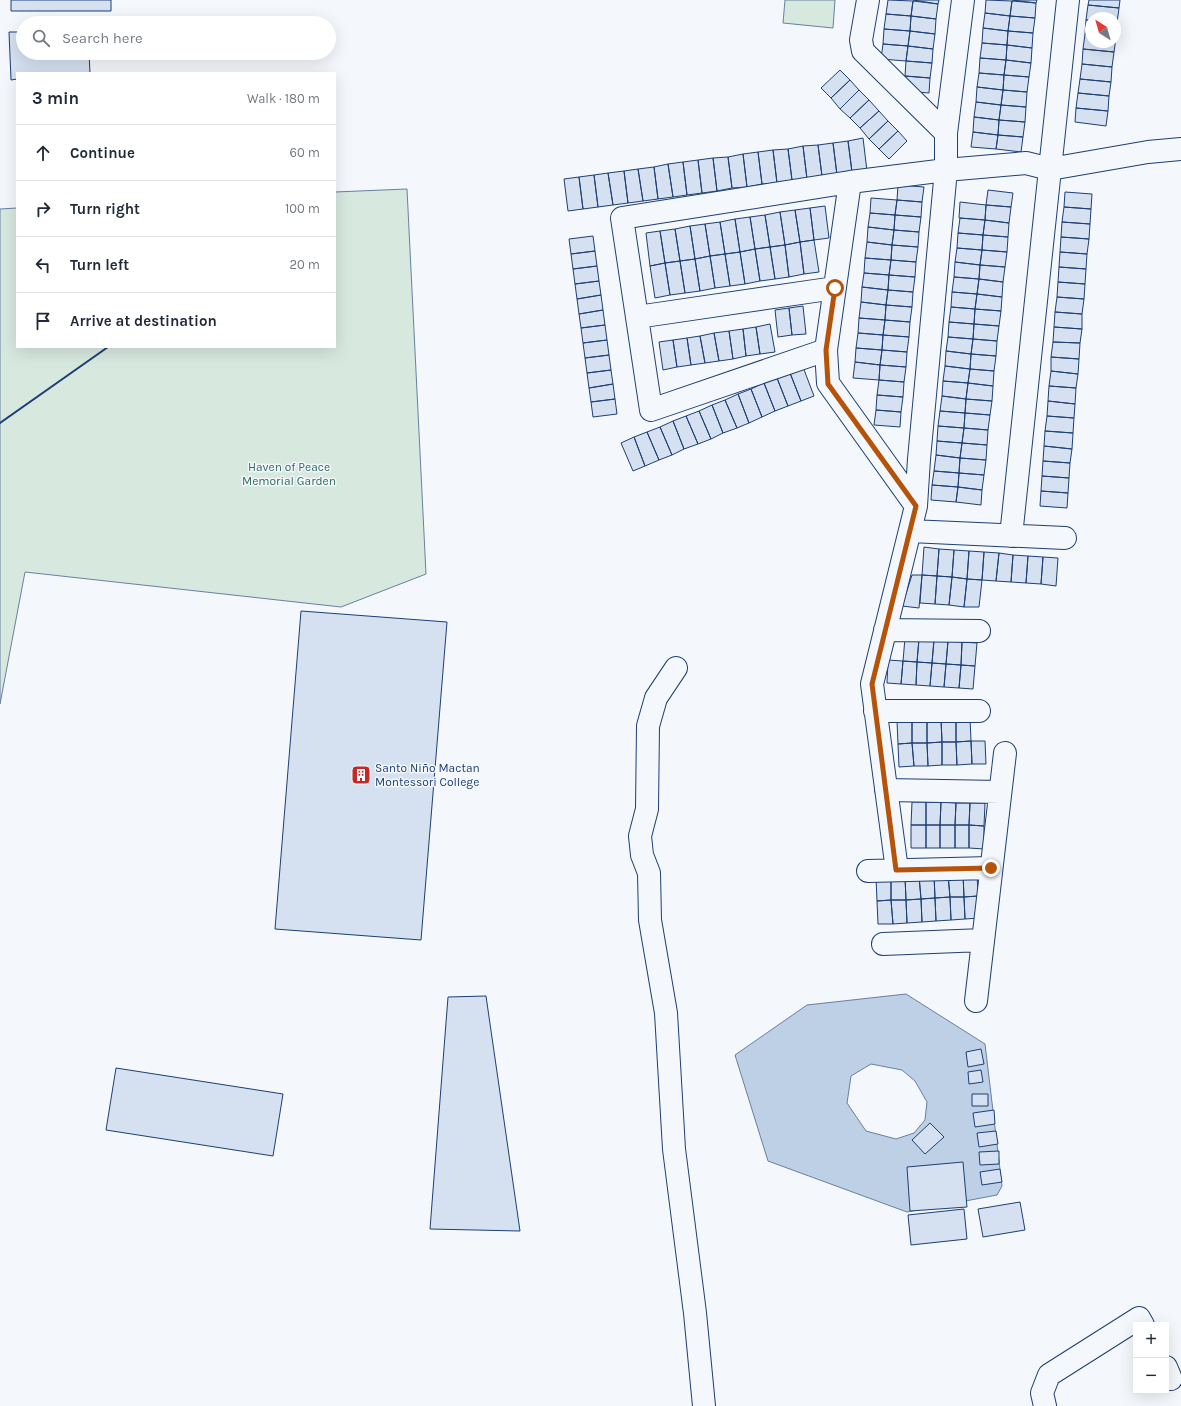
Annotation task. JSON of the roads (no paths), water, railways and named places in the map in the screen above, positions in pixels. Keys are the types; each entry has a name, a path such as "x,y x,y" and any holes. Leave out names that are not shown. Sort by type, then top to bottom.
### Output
{"street":[{"path":"868,0 861,40 863,51 946,133"},
{"path":"896,870 872,684 916,506 946,170 946,133 963,0"},
{"path":"1011,536 1068,0"},
{"path":"826,350 651,410 622,218 850,182 946,170 1026,163 1050,168 1148,152 1181,149"},
{"path":"850,182 826,350 828,384 916,506"},
{"path":"637,317 835,288"},
{"path":"910,531 1065,538"},
{"path":"885,630 979,631"},
{"path":"676,668 656,698 648,726 647,809 640,836 642,855 648,873 650,920 666,1013 674,1149 695,1313 704,1406"},
{"path":"876,711 979,711"},
{"path":"976,1001 1004,753"},
{"path":"886,790 1000,792"},
{"path":"868,871 991,868"},
{"path":"883,944 983,940"},
{"path":"1045,1406 1042,1393 1050,1375 1139,1318 1141,1322"}],"water":[{"path":"906,994 985,1044 1002,1186 997,1195 907,1212 768,1161 735,1055 807,1005","holes":["871,1064 902,1070 915,1081 927,1102 925,1120 914,1133 896,1139 866,1131 847,1103 851,1076"]}],"place":[{"name":"Santo Niño Mactan Montessori College","path":"361,775"}],"park label":[{"name":"Haven of Peace Memorial Garden","path":"289,474"}]}
